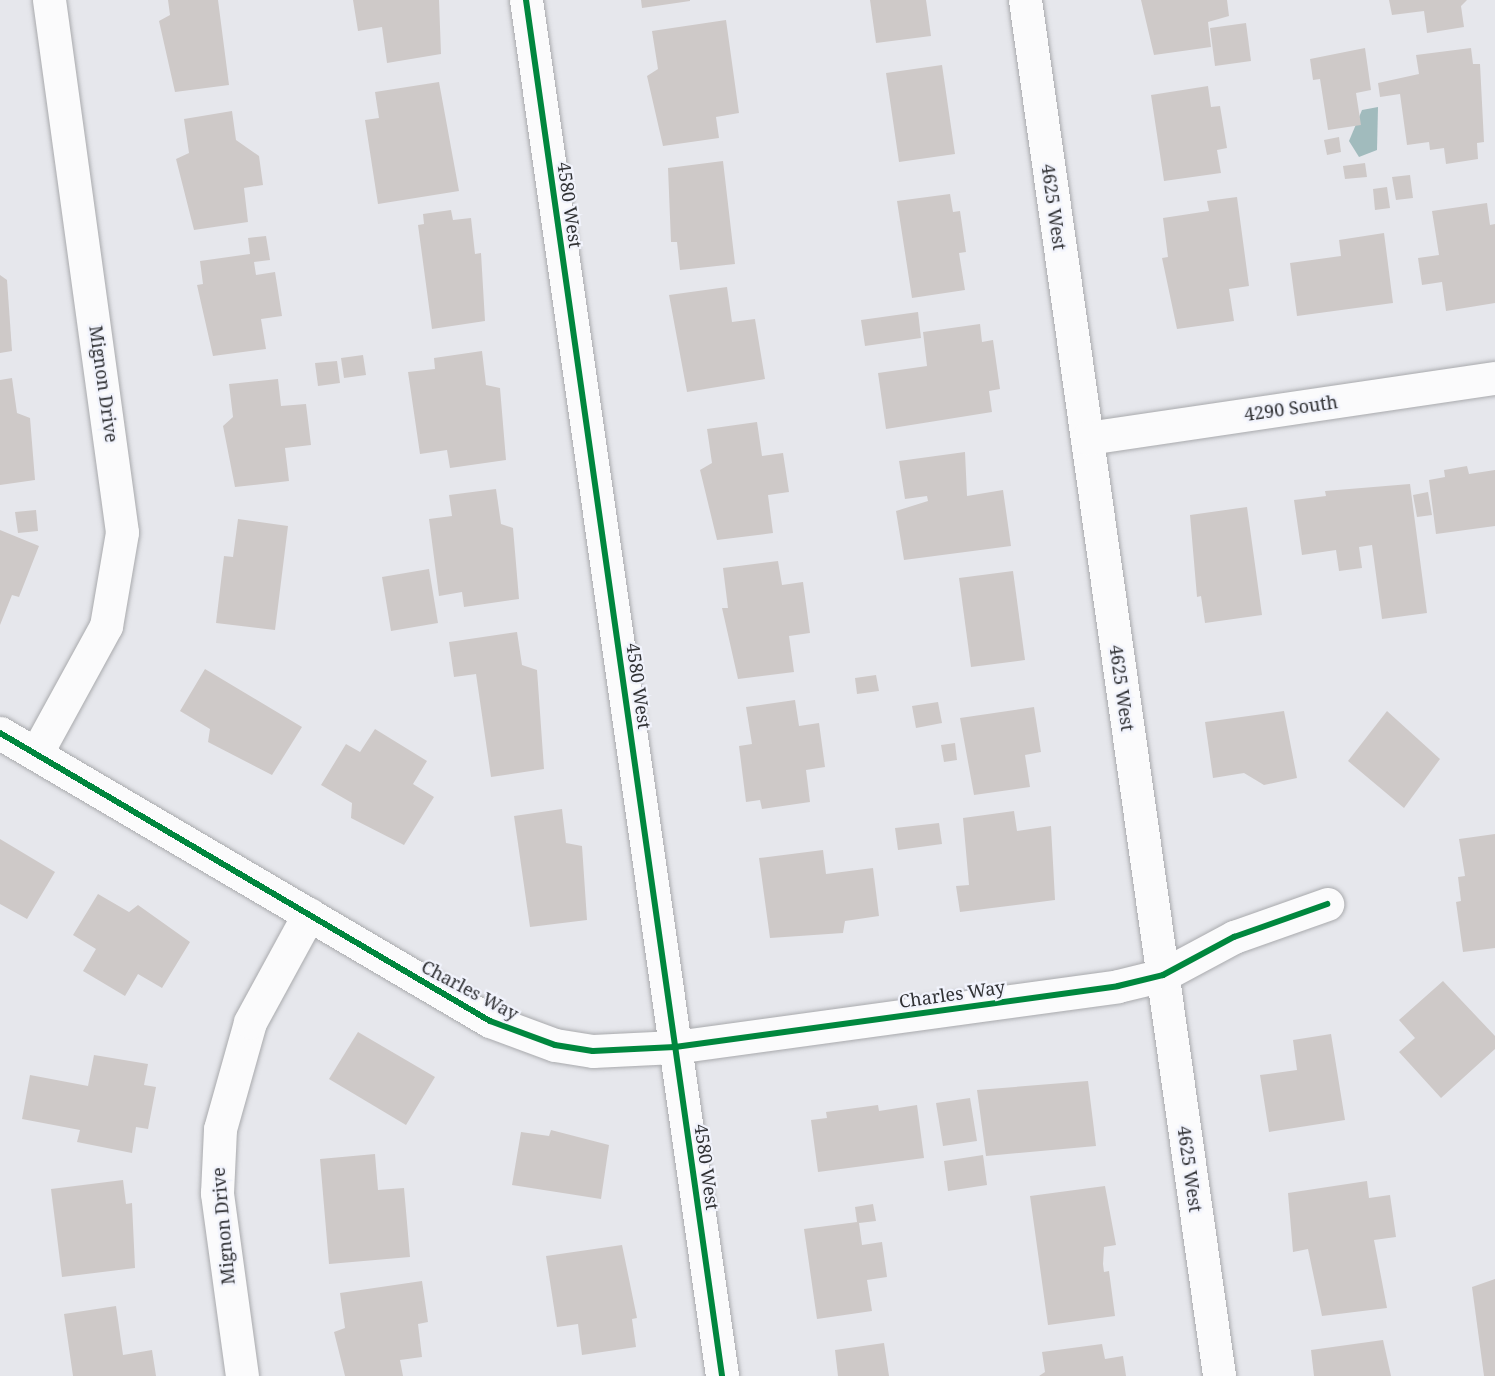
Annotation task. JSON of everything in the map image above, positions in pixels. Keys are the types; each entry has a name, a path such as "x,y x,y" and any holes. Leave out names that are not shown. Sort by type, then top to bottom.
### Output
{"street":[{"name":"Mignon Drive","path":"37,752 106,626 122,532 49,0"},
{"name":"4580 West","path":"526,0 722,1376"},
{"name":"4625 West","path":"1025,0 1219,1376"},
{"name":"4290 South","path":"1088,438 1495,378"},
{"name":"Charles Way","path":"0,733 37,752 461,1005 521,1034 593,1051 675,1047 1118,986 1163,975 1234,937 1327,904"},
{"name":"Mignon Drive","path":"242,1376 218,1202 220,1129 250,1022 309,914"}],"water":[{"path":"1378,107 1377,150 1359,157 1349,141 1362,110"}],"building":[{"path":"168,0 218,0 229,85 175,92 159,21 170,15"},
{"path":"353,0 439,0 441,54 387,63 382,27 358,31"},
{"path":"641,0 690,0 690,1 642,8"},
{"path":"870,0 926,0 931,36 876,43"},
{"path":"1141,0 1227,0 1229,16 1208,22 1211,47 1154,55"},
{"path":"1389,0 1467,0 1461,6 1464,27 1427,33 1424,11 1392,15"},
{"path":"726,20 739,113 716,117 719,138 663,146 647,76 658,69 652,31"},
{"path":"1246,23 1251,61 1215,66 1210,28"},
{"path":"1365,48 1371,90 1356,93 1361,125 1328,130 1320,79 1313,80 1310,59"},
{"path":"1471,48 1473,64 1480,64 1484,142 1477,143 1478,159 1446,164 1444,148 1430,150 1429,142 1407,145 1400,94 1380,97 1378,83 1419,74 1416,55"},
{"path":"942,65 955,154 899,162 886,73"},
{"path":"439,82 459,191 378,204 365,120 379,118 375,92"},
{"path":"1208,86 1211,107 1220,106 1227,148 1217,150 1221,173 1164,181 1151,95"},
{"path":"232,111 236,140 259,156 263,185 244,188 248,222 194,230 176,159 189,153 184,119"},
{"path":"1339,137 1341,152 1327,155 1324,140"},
{"path":"723,161 735,264 680,270 677,242 671,242 668,168"},
{"path":"1365,163 1367,177 1345,179 1343,166"},
{"path":"1410,175 1413,198 1396,200 1392,177"},
{"path":"1387,187 1390,208 1375,210 1373,189"},
{"path":"950,194 953,212 960,211 966,252 959,253 965,290 912,298 897,201"},
{"path":"1237,197 1249,286 1229,289 1234,321 1177,329 1162,258 1168,257 1163,218 1209,211 1207,201"},
{"path":"1487,203 1490,225 1495,224 1495,303 1446,311 1442,282 1422,285 1418,258 1439,255 1432,211"},
{"path":"451,210 453,220 471,218 475,254 481,253 485,321 432,329 418,225 424,224 423,214"},
{"path":"1384,233 1393,303 1297,316 1290,263 1341,256 1339,240"},
{"path":"266,236 270,260 254,262 256,275 275,272 282,316 261,319 266,349 213,356 197,285 203,284 200,261 250,254 248,238"},
{"path":"0,275 7,280 12,351 0,353"},
{"path":"727,287 732,322 755,319 765,379 687,392 669,295"},
{"path":"918,312 921,338 865,346 861,320"},
{"path":"980,324 982,342 993,340 1000,389 989,391 992,412 886,429 878,373 927,366 923,332"},
{"path":"482,351 486,385 500,388 506,460 450,468 447,450 420,454 408,372 435,369 434,358"},
{"path":"363,355 366,375 344,378 341,358"},
{"path":"337,361 340,383 318,386 315,363"},
{"path":"12,378 17,413 30,418 35,480 0,485 0,380"},
{"path":"278,379 281,406 306,404 311,445 285,448 289,481 235,487 223,426 233,417 229,384"},
{"path":"757,422 762,456 783,453 789,492 768,495 773,533 717,540 700,470 712,463 707,429"},
{"path":"965,452 967,496 1003,490 1011,546 904,560 896,511 928,501 927,496 905,499 899,461"},
{"path":"1467,466 1469,474 1495,470 1495,526 1436,534 1429,480 1445,477 1444,470"},
{"path":"1410,484 1427,613 1382,619 1372,545 1359,547 1362,568 1339,571 1336,550 1302,555 1294,500 1326,496 1325,491"},
{"path":"496,489 501,524 513,528 519,599 464,607 462,592 439,596 429,519 452,516 449,495"},
{"path":"1428,492 1432,515 1417,517 1413,495"},
{"path":"1247,507 1262,615 1205,623 1201,596 1197,597 1190,515"},
{"path":"36,510 38,531 18,533 15,512"},
{"path":"238,519 288,526 275,630 216,623 224,556 233,557"},
{"path":"0,530 39,546 19,597 12,595 0,625"},
{"path":"778,561 782,585 803,582 810,633 789,636 794,672 738,679 722,608 728,608 723,568"},
{"path":"429,569 438,623 391,631 382,577"},
{"path":"1013,571 1025,660 971,667 959,578"},
{"path":"517,632 522,665 537,670 544,769 491,777 476,674 454,677 449,642"},
{"path":"205,669 302,727 272,775 208,742 210,729 180,711"},
{"path":"876,675 879,691 857,694 855,678"},
{"path":"795,700 799,726 819,723 825,767 806,770 810,802 762,809 760,800 746,802 739,746 752,744 746,707"},
{"path":"938,702 942,723 916,728 912,706"},
{"path":"1034,707 1041,752 1025,755 1030,787 974,795 960,718"},
{"path":"1284,711 1297,778 1264,785 1244,773 1213,778 1205,722"},
{"path":"1387,711 1440,759 1404,808 1348,761"},
{"path":"375,729 427,761 413,784 434,797 404,845 351,818 352,803 321,785 346,744 360,752"},
{"path":"955,743 957,760 944,762 941,745"},
{"path":"562,809 566,843 582,846 587,920 530,927 514,816"},
{"path":"1014,811 1017,831 1051,826 1055,900 960,912 956,886 969,885 963,818"},
{"path":"939,823 942,844 898,850 895,828"},
{"path":"1495,834 1495,948 1463,952 1456,902 1461,901 1458,877 1465,876 1459,839"},
{"path":"0,839 55,872 27,919 0,904"},
{"path":"823,850 826,874 873,868 879,916 845,921 843,933 770,938 759,858"},
{"path":"98,894 129,912 138,905 190,942 162,988 138,974 125,996 83,971 96,949 73,935"},
{"path":"1443,981 1495,1036 1495,1049 1441,1098 1399,1052 1415,1038 1399,1020"},
{"path":"358,1032 435,1077 406,1125 329,1079"},
{"path":"1331,1034 1345,1120 1269,1132 1260,1075 1297,1070 1293,1040"},
{"path":"94,1055 148,1064 144,1085 156,1087 148,1129 136,1127 132,1153 77,1142 80,1130 22,1119 30,1075 88,1086"},
{"path":"1088,1081 1096,1146 986,1156 977,1090"},
{"path":"970,1098 977,1141 943,1146 936,1103"},
{"path":"878,1105 879,1111 917,1105 924,1158 818,1172 811,1120 827,1118 826,1112"},
{"path":"551,1130 609,1145 601,1199 512,1185 521,1132 549,1136"},
{"path":"375,1154 378,1190 404,1188 410,1257 329,1264 320,1159"},
{"path":"983,1155 987,1185 948,1191 944,1161"},
{"path":"123,1180 126,1204 132,1203 135,1268 62,1277 51,1189"},
{"path":"1367,1181 1369,1198 1390,1195 1396,1237 1374,1240 1387,1308 1322,1316 1308,1249 1293,1252 1288,1193"},
{"path":"1105,1186 1116,1245 1104,1247 1103,1264 1104,1272 1109,1271 1115,1316 1048,1325 1030,1196"},
{"path":"873,1204 876,1221 859,1223 862,1245 882,1242 887,1277 867,1280 872,1311 817,1319 804,1229 857,1222 855,1207"},
{"path":"622,1245 637,1318 632,1319 636,1347 582,1355 578,1324 557,1327 546,1256"},
{"path":"1495,1279 1495,1376 1484,1376 1472,1287"},
{"path":"422,1281 428,1322 418,1324 422,1357 400,1360 403,1376 345,1376 334,1332 345,1328 340,1293"},
{"path":"116,1306 123,1355 152,1350 156,1376 73,1376 64,1314"},
{"path":"1383,1340 1391,1376 1314,1376 1311,1350"},
{"path":"884,1343 889,1376 838,1376 835,1350"},
{"path":"1102,1344 1105,1359 1123,1356 1126,1376 1039,1376 1045,1372 1042,1352"}],"cycle path":[{"path":"526,0 722,1376"},
{"path":"0,733 490,1021 555,1045 593,1051 675,1047 1118,986 1163,975 1234,937 1327,904"}]}
